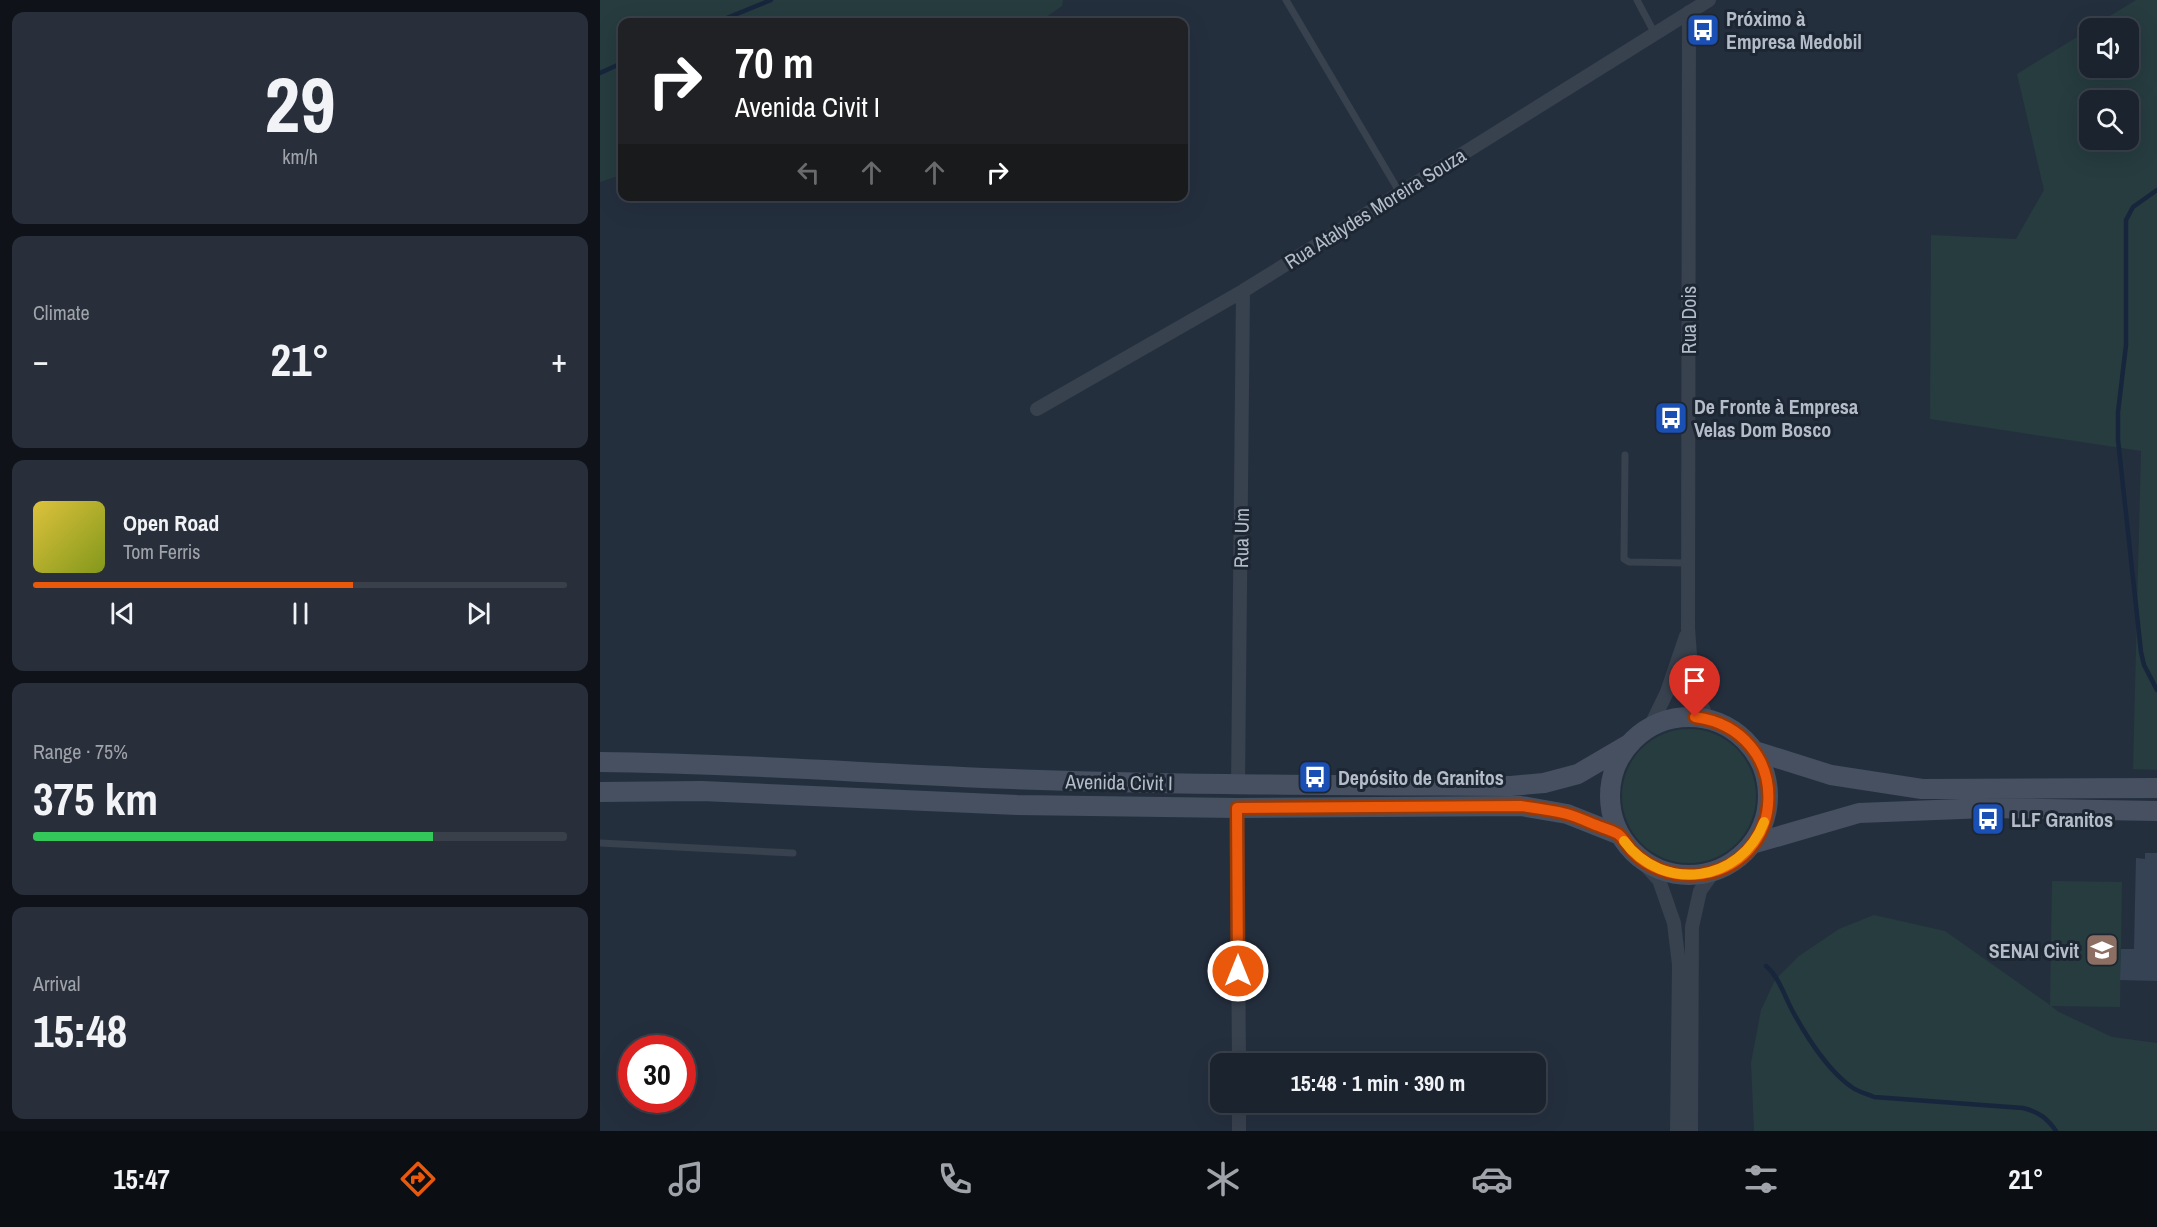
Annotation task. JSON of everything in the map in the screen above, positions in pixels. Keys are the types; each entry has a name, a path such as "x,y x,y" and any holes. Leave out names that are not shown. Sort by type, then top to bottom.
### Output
{"main road":[{"path":"1684,717 1707,718 1734,730 1755,752 1765,771 1769,793 1765,821 1752,844 1735,860 1714,871 1694,875 1673,873 1654,867 1637,856 1620,835 1611,812 1610,788 1616,764 1629,744 1650,727 1684,717"},
{"name":"Avenida Civit I","path":"600,762 739,765 1011,779 1238,786 1511,786 1544,783 1578,774 1629,744"},
{"path":"1755,752 1831,775 1922,789 2157,788"},
{"name":"Avenida Civit I","path":"600,792 702,791 1017,805 1237,808 1521,806 1567,814 1620,835"},
{"path":"1752,844 1859,813 1986,808 2157,811"}],"street":[{"name":"Rua Atalydes Moreira Souza","path":"1037,409 1243,291 1709,0"},
{"name":"Rua Dois","path":"1689,12 1688,628 1692,682 1707,718"},
{"name":"Rua Um","path":"1238,786 1243,291"},
{"name":"Rua Dois","path":"1650,727 1667,692 1688,628"},
{"path":"1237,808 1239,1053"},
{"path":"1637,856 1659,880 1674,923 1679,965 1677,1131"},
{"path":"1691,1131 1692,927 1700,891 1714,871"},
{"path":"1239,1113 1239,1131"}],"lane":[{"path":"1286,0 1400,193"},
{"path":"1636,0 1655,34"},
{"path":"1625,455 1624,559 1688,563"},
{"path":"600,843 793,852"}],"green space":[{"path":"600,0 1063,0 1062,6 1045,18 618,18 618,176 600,182"},
{"path":"2136,0 2157,0 2157,770 2133,769 2141,451 1930,419 1931,235 2016,239 2044,190 2017,74 2079,36 2079,78 2139,78 2139,18 2106,18"},
{"path":"1689,729 1714,735 1736,749 1750,771 1756,796 1750,821 1736,843 1714,857 1689,863 1664,857 1642,843 1628,821 1622,796 1628,771 1642,749 1664,735"},
{"path":"2052,881 2122,882 2120,1007 2051,1006 2112,1037 2157,1043 2157,1131 1754,1131 1751,1063 1761,1010 1775,980 1799,956 1839,929 1874,915 1945,931 2050,1005"}],"building":[{"path":"2145,853 2157,853 2157,981 2120,980 2121,949 2134,949 2136,858 2145,859"}],"waterway":[{"path":"727,18 771,0"},
{"path":"600,73 618,65"},
{"path":"2157,190 2133,207 2126,220 2126,345 2118,412 2118,440 2141,652 2144,665 2157,690"},
{"path":"1766,966 1778,981 1811,1042 1835,1073 1855,1089 1874,1097 2023,1108 2042,1116 2056,1131"}],"slow traffic":[{"path":"1624,841 1637,856 1654,867 1683,875 1704,874 1725,867 1744,853 1758,835 1764,822"}],"place":[{"name":"Próximo à Empresa Medobil","path":"1703,30"},
{"name":"De Fronte à Empresa Velas Dom Bosco","path":"1671,418"},
{"name":"Depósito de Granitos","path":"1315,777"},
{"name":"LLF Granitos","path":"1988,819"},
{"name":"SENAI Civit","path":"2102,950"}],"route":[{"path":"1238,971 1237,808 1521,806 1567,814 1620,835 1637,856 1664,871 1694,875 1725,867 1744,853 1758,835 1767,814 1768,782 1761,761 1742,736 1717,721 1695,717"}]}
